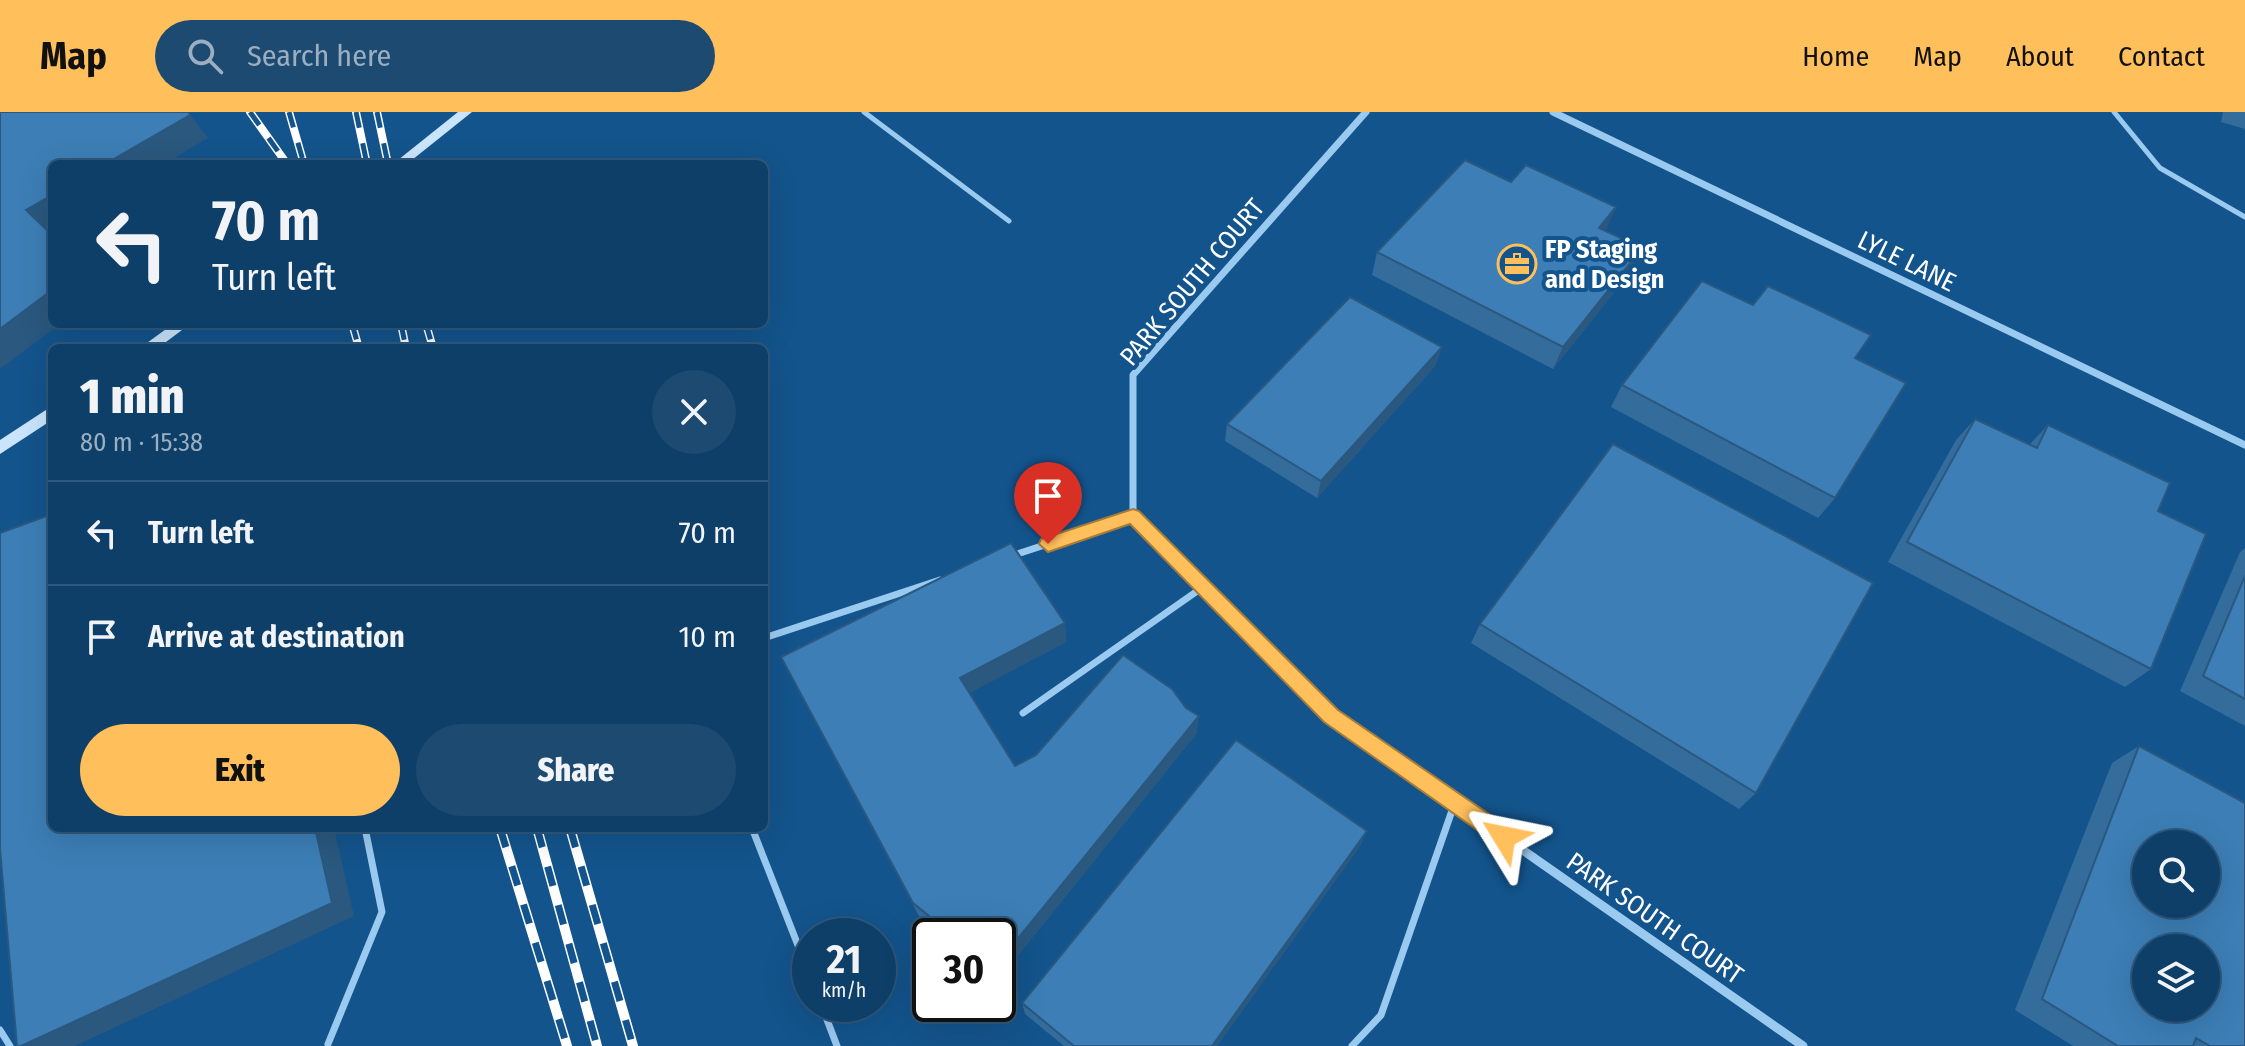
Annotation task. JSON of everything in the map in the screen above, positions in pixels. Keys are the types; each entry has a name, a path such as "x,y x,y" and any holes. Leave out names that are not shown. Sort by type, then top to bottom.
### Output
{"main road":[{"path":"404,160 466,112"},
{"path":"153,344 177,328"},
{"path":"0,448 48,415"}],"street":[{"name":"PARK SOUTH COURT","path":"1366,112 1133,375 1133,516 1331,716 1803,1046"},
{"name":"LYLE LANE","path":"1553,112 2245,445"}],"lane":[{"path":"864,112 1009,221"},
{"path":"2114,112 2160,168 2245,217"},
{"path":"1000,560 1133,516"},
{"path":"768,637 956,575"},
{"path":"1023,713 1203,587"},
{"path":"1352,1046 1381,1015 1455,802"},
{"path":"328,1044 382,912 366,832"},
{"path":"754,832 792,930"},
{"path":"828,1022 837,1046"},
{"path":"0,1030 10,1046"}],"building":[{"path":"0,112 188,112 190,115 112,160 48,160 48,197 26,210 48,231 48,293 0,329"},
{"path":"1465,160 1511,182 1526,165 1616,207 1599,228 1642,248 1563,347 1377,252"},
{"path":"1702,281 1753,305 1768,286 1871,335 1855,358 1906,383 1835,498 1622,385"},
{"path":"1350,297 1442,347 1321,481 1227,424"},
{"path":"1975,419 2037,448 2048,425 2170,483 2158,511 2206,534 2151,669 1907,542"},
{"path":"1613,444 1873,583 1756,793 1480,624"},
{"path":"48,515 48,832 316,832 332,903 21,1046 17,1046 0,849 0,533"},
{"path":"1011,543 1065,623 960,678 1015,766 1036,755 1123,655 1172,689 1186,708 1199,716 1016,941 1016,918 932,918 913,903 781,657"},
{"path":"2245,576 2245,699 2203,676"},
{"path":"1236,740 1367,831 1212,1046 1074,1046 1022,1003"},
{"path":"2139,746 2245,803 2245,1046 2210,1046 2196,1038 2193,1046 2118,1046 2042,999"}],"railway":[{"path":"250,112 284,160"},
{"path":"289,112 303,160"},
{"path":"356,112 366,160"},
{"path":"377,112 387,160"},
{"path":"353,328 358,344"},
{"path":"402,328 405,344"},
{"path":"427,328 432,344"},
{"path":"501,832 567,1046"},
{"path":"538,832 597,1046"},
{"path":"571,832 633,1046"}],"place":[{"name":"FP Staging and Design","path":"1517,264"}],"route":[{"path":"1048,544 1133,516 1331,716 1504,837"}]}
